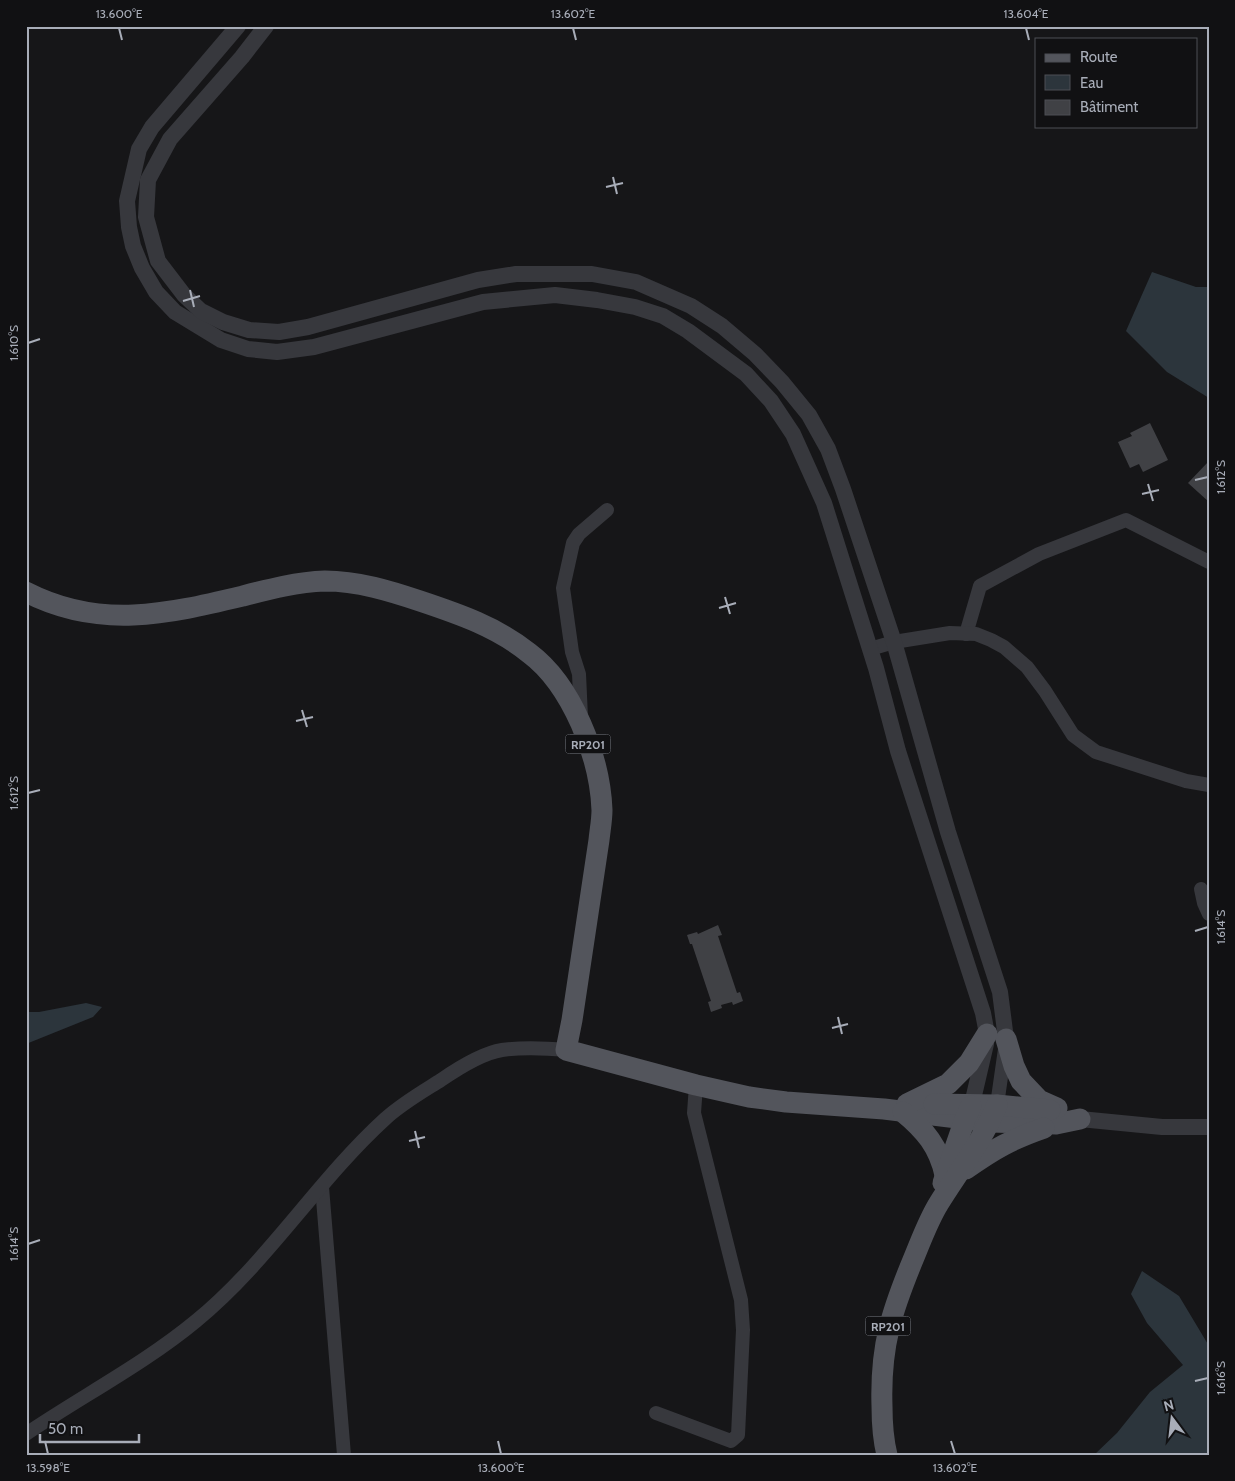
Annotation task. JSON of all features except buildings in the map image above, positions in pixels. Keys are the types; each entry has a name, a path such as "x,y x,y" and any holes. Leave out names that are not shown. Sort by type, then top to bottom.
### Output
{"main road":[{"name":"RP201","path":"26,592 43,601 65,608 90,614 120,615 154,614 188,609 300,582 327,581 356,584 393,592 478,622 530,653 558,683 582,725 598,780 602,811 566,1050"},
{"path":"898,1108 948,1084 996,1036 1021,1080 1039,1100 1066,1118"},
{"path":"566,1050 696,1085 749,1097 786,1102 1066,1118"},
{"path":"898,1108 914,1121 937,1149 951,1175"},
{"path":"951,1175 968,1111"},
{"path":"951,1175 994,1113"},
{"path":"951,1175 1013,1139 1066,1118"},
{"name":"RP201","path":"887,1455 882,1421 881,1392 882,1359 888,1327 900,1292 951,1175"}],"street":[{"path":"238,26 152,127 139,149 127,201 129,227 133,246 142,268 156,292 175,312 221,340 248,349 277,352 314,347 483,302 555,295 598,300 635,307 663,316 688,330 746,374 771,401 793,434 824,503 870,649 898,751 983,1012 996,1036"},
{"path":"266,26 242,57 170,139 148,180 146,217 158,261 184,295 201,311 223,322 249,330 279,332 308,327 478,280 516,274 592,274 636,282 663,292 691,306 722,326 755,354 782,382 809,415 828,449 843,489 894,642 948,832 1000,992 996,1036 1002,1077 994,1113"},
{"path":"582,725 579,674 572,652 563,588 573,543 578,534 607,510"},
{"path":"966,634 980,586 1039,554 1126,520 1209,562"},
{"path":"870,649 894,642 950,633 976,634 991,640 1004,647 1027,667 1073,735 1096,752 1186,781 1209,785"},
{"path":"1201,889 1209,914"},
{"path":"968,1111 983,1062 996,1036"},
{"path":"26,1434 151,1354 196,1321 235,1285 363,1140 387,1117 464,1065 500,1050 542,1048 566,1050"},
{"path":"656,1413 731,1441 738,1435 743,1330 741,1300 694,1112 696,1085"},
{"path":"1066,1118 1162,1127 1209,1127"},
{"path":"322,1187 344,1455"}],"water":[{"path":"1152,272 1196,287 1209,287 1209,398 1167,372 1126,331"},
{"path":"86,1003 102,1007 93,1017 26,1044 26,1012 39,1012"},
{"path":"1142,1271 1179,1296 1209,1346 1209,1455 1094,1455 1117,1433 1150,1392 1183,1365 1147,1323 1131,1294"}]}
